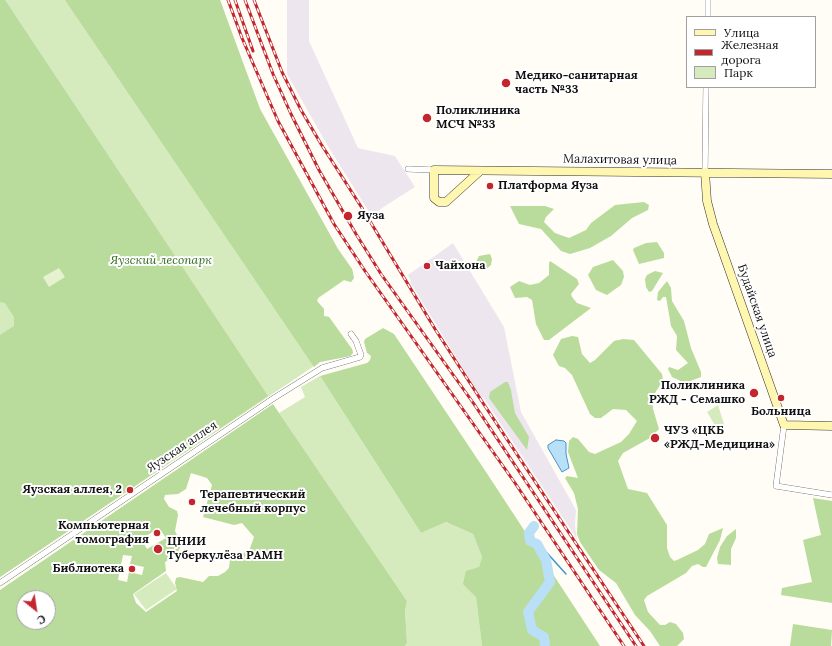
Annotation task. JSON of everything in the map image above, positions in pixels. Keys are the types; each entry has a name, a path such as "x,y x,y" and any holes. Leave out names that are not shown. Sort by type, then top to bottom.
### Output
{"street":[{"path":"708,0 708,16"},
{"name":"Будайская улица","path":"706,88 705,172 707,201 713,224 784,425 776,486 832,496"},
{"name":"Малахитовая улица","path":"408,169 832,174"},
{"path":"434,170 434,198 439,202 446,202 480,170"},
{"name":"Яузская аллея","path":"0,583 274,398 322,368 360,357 361,354 352,334"},
{"path":"784,425 832,426"}],"shaded area":[{"path":"287,0 309,0 309,41 358,148 395,156 415,187 371,215 326,143 287,74"},
{"path":"453,243 504,327 521,412 576,510 575,525 577,539 483,397 481,398 410,282 411,281 408,275"}],"green space":[{"name":"Яузский лесопарк","path":"0,0 220,0 260,109 338,249 352,269 354,278 351,282 344,280 318,298 317,301 324,309 324,316 329,317 352,349 353,353 350,356 320,362 0,577"},
{"path":"0,0 5,0 268,396 0,577 0,335 14,326 14,317 5,303 0,302"},
{"path":"65,0 220,0 260,109 338,249 352,269 354,278 351,282 344,280 318,298 317,301 324,309 324,316 329,317 352,349 353,353 350,356 320,362 314,367"},
{"path":"644,202 649,205 648,210 632,218 611,236 590,248 570,254 561,251 541,229 519,224 510,206 545,206 554,209 546,217 544,222 555,233 569,238 586,230 591,223 615,205"},
{"path":"657,242 664,253 664,258 639,264 633,250 634,248 646,243"},
{"path":"490,254 492,259 491,265 484,271 478,271 476,262 479,256"},
{"path":"613,260 623,271 624,277 621,285 607,295 596,290 588,275 593,267"},
{"path":"550,261 577,279 579,284 571,294 572,297 577,303 591,308 549,340 544,340 536,324 532,300 527,297 515,298 510,287 519,281 530,285 539,283 549,275"},
{"path":"59,268 65,277 49,287 43,277"},
{"path":"655,271 663,273 652,291 649,292 646,287 645,279 647,275"},
{"path":"667,281 671,288 672,301 684,321 691,348 701,372 701,377 685,383 672,377 668,369 669,367 678,370 688,363 676,350 677,336 671,326 666,297 663,297 660,301 657,300 658,292"},
{"path":"383,328 394,334 600,646 482,646 476,597 463,584 466,571 479,567 482,557 473,534 446,522 421,533 320,376 367,363 371,356 367,353 364,342 365,339"},
{"path":"572,336 578,337 582,354 590,363 614,341 623,339 634,340 662,374 663,380 652,398 653,409 659,429 650,438 623,453 618,461 628,489 647,493 667,525 667,548 670,557 674,561 698,550 705,544 709,534 723,528 720,540 706,567 698,564 692,566 686,573 647,596 644,600 648,612 660,625 665,625 670,622 676,624 683,633 684,639 677,646 660,646 650,631 635,615 616,583 599,570 580,542 577,534 578,509 574,493 565,478 567,476 578,478 568,452 569,441 573,437 578,439 589,452 595,454 621,442 629,434 637,421 626,410 613,409 601,418 595,418 590,414 572,375 565,368 559,366 553,355 561,339"},
{"path":"320,376 421,533 446,522 473,534 482,557 479,567 476,596 482,646 405,646 407,643 405,611 407,601 279,413 305,397 301,387"},
{"path":"505,382 508,382 511,390 515,413 529,437 527,450 489,398 490,392"},
{"path":"273,404 407,601 405,611 407,643 405,646 0,646 0,590","holes":["191,473 207,478 212,485 203,517 234,525 242,523 254,537 249,551 233,556 230,559 229,568 225,572 218,576 209,576 203,582 180,577 176,578 175,583 177,591 146,612 136,603 133,594 166,571 165,562 176,555 180,548 179,539 175,531 178,515 177,511 169,507 164,499 165,495 178,494 186,489","159,528 166,538 147,549 141,539","123,555 132,556 130,564 144,567 142,575 129,572 127,582 118,580"]},
{"path":"718,405 725,427 719,432 707,412"},
{"path":"813,498 832,501 832,603 781,595 782,588 812,582 803,540 821,535"},
{"path":"736,529 736,538 731,549 731,565 718,564 717,558 720,547 727,536"},
{"path":"166,573 177,589 146,610 134,594"},
{"path":"793,624 832,630 831,646 790,646"}],"water":[{"path":"556,440 564,441 566,443 566,454 569,468 562,472 548,448 548,445"}],"waterway":[{"path":"534,526 529,533 530,541 537,544 546,560 550,582 528,612 532,630 544,637 545,646"},
{"path":"529,533 566,574"}],"railway":[{"path":"228,0 242,38 278,121 334,224 365,271 515,483 624,646"},
{"path":"235,0 253,51"},
{"path":"245,0 273,74 291,114 319,170 356,234 381,274 474,404 636,646"},
{"path":"254,0 282,72 301,110 321,144 362,208 435,329 644,646"}],"place":[{"name":"Медико-санитарная часть №33","path":"506,83"},
{"name":"Поликлиника МСЧ №33","path":"427,118"},
{"name":"Платформа Яуза","path":"490,186"},
{"name":"Яуза","path":"348,216"},
{"name":"Чайхона","path":"427,266"},
{"name":"Поликлиника РЖД - Семашко","path":"754,393"},
{"name":"Больница","path":"781,398"},
{"name":"ЧУЗ «ЦКБ «РЖД-Медицина»","path":"655,438"},
{"name":"Яузская аллея, 2","path":"130,490"},
{"name":"Терапевтический лечебный корпус","path":"192,502"},
{"name":"Компьютерная томография","path":"157,533"},
{"name":"ЦНИИ Туберкулёза РАМН","path":"158,549"},
{"name":"Библиотека","path":"132,569"}]}
